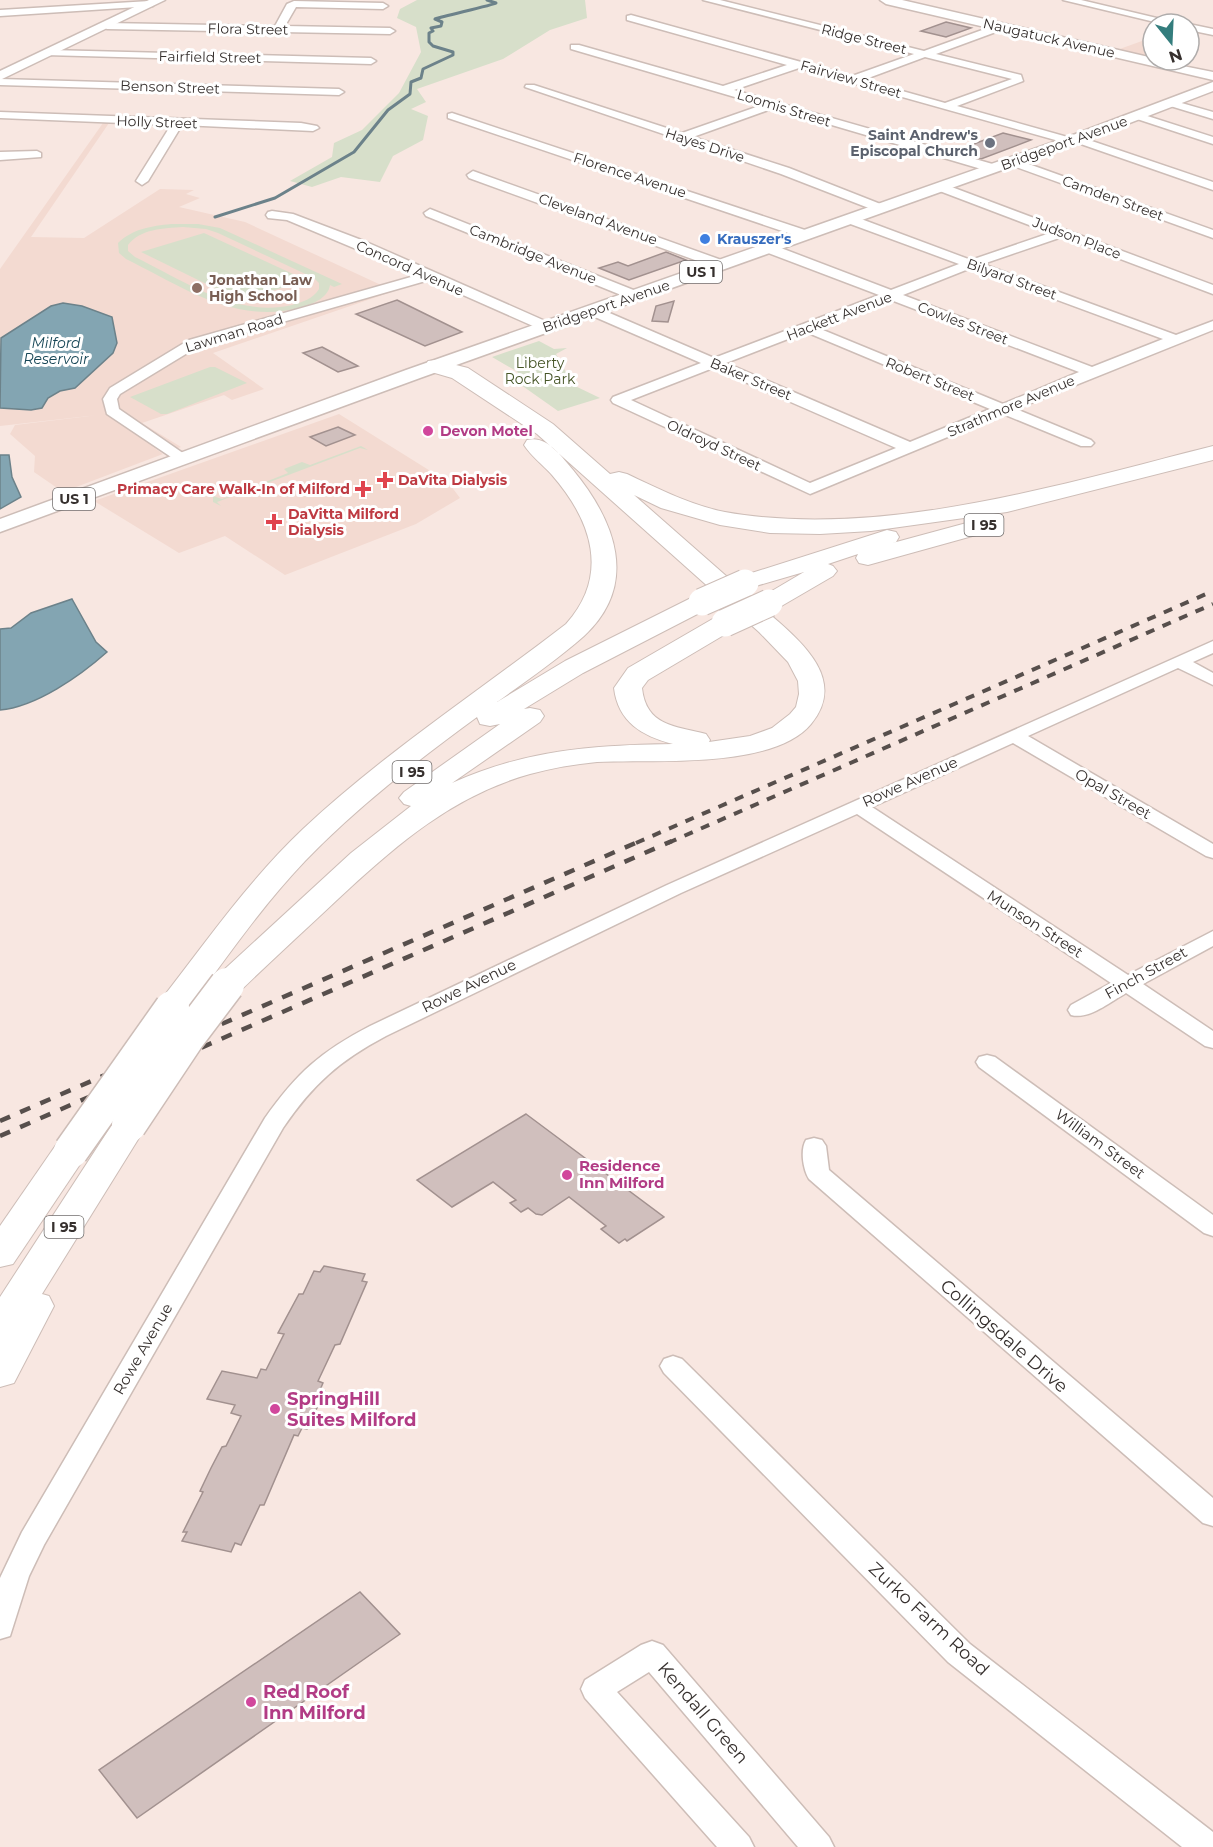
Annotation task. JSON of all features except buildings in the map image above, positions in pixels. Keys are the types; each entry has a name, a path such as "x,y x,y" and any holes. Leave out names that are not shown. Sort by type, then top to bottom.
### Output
{"highway":[{"path":"436,366 438,372 445,378 542,441 616,501 760,631 785,657 797,682 799,691 787,716 773,727 753,736 714,741 695,740 662,732 643,722 629,706 627,697 628,688 638,674 714,613 758,594"},
{"path":"436,366 460,373 615,476 651,497 735,521 779,527 857,527 1028,500"},
{"path":"172,1008 254,900 282,867 315,834 414,751 575,630 594,606 603,584 605,562 600,536 584,504 557,466 488,407"},
{"path":"227,985 378,845 445,798 480,781 525,766 574,757 750,746 780,736 802,719 812,698 812,687 804,665 796,653 545,429"},
{"name":"I 95","path":"758,594 833,553 1213,453"},
{"name":"I 95","path":"758,594 921,541 1213,467"},
{"name":"I 95","path":"0,1254 76,1165 129,1125 187,1038 227,985 317,884 384,823 452,769 520,721 573,689 714,613"},
{"name":"I 95","path":"0,1329 76,1165 172,1008 230,938 288,879 397,783 467,733 538,687 625,640 714,613"},
{"path":"0,1233 76,1165"},
{"path":"0,1372 45,1286 76,1165"}],"main road":[{"name":"Naugatuck Avenue","path":"886,0 1213,76"},
{"path":"0,76 155,2"},
{"name":"Bridgeport Avenue","path":"0,526 436,366 1073,140 1213,86"}],"street":[{"path":"45,0 55,10"},
{"name":"Ridge Street","path":"708,0 1017,77 1018,81 946,106"},
{"path":"1068,0 1141,16"},
{"path":"0,13 155,2"},
{"path":"278,30 290,6 294,4 383,6"},
{"name":"Fairview Street","path":"631,18 1073,140 1213,186"},
{"name":"Flora Street","path":"106,26 278,30 289,45 390,31"},
{"path":"852,80 1000,27"},
{"path":"263,82 289,45"},
{"name":"Fairfield Street","path":"50,53 289,45 371,61"},
{"name":"Loomis Street","path":"575,47 992,168"},
{"path":"723,90 798,65"},
{"name":"Benson Street","path":"0,82 263,82 339,92"},
{"name":"Hayes Drive","path":"530,87 785,171 879,208"},
{"path":"1171,103 1213,116"},
{"path":"682,137 772,105"},
{"name":"Holly Street","path":"0,115 301,126 313,129"},
{"name":"Florence Avenue","path":"452,116 807,235"},
{"path":"1138,116 1213,141"},
{"path":"142,181 178,123"},
{"path":"0,156 37,155"},
{"name":"Camden Street","path":"1012,162 1213,234"},
{"name":"Cleveland Avenue","path":"473,175 722,265"},
{"name":"Judson Place","path":"941,187 1213,290"},
{"name":"Cambridge Avenue","path":"430,213 636,296"},
{"name":"Concord Avenue","path":"272,215 289,217 359,244 547,327"},
{"name":"Bilyard Street","path":"849,219 1175,339"},
{"name":"Hackett Avenue","path":"618,400 971,264 1061,232"},
{"name":"Cowles Street","path":"768,248 1092,372"},
{"name":"Lawman Road","path":"182,458 112,411 110,399 115,391 185,347 428,276"},
{"name":"Baker Street","path":"593,311 910,448"},
{"name":"Strathmore Avenue","path":"810,489 1092,372 1213,325"},
{"name":"Robert Street","path":"807,328 1086,443"},
{"name":"Oldroyd Street","path":"618,400 810,489"},
{"name":"Rowe Avenue","path":"0,1627 15,1576 32,1540 273,1124 297,1090 312,1076 348,1047 555,944 1213,646"},
{"path":"1178,662 1213,680"},
{"name":"Opal Street","path":"1014,736 1213,852"},
{"name":"Munson Street","path":"858,806 1213,1041"},
{"name":"Finch Street","path":"1079,1010 1213,937"},
{"name":"William Street","path":"987,1062 1213,1227"},
{"name":"Collingsdale Drive","path":"814,1146 817,1173 1213,1515"},
{"name":"Zurko Farm Road","path":"673,1365 959,1653 1207,1847"},
{"name":"Kendall Green","path":"738,1847 596,1689 652,1654 818,1847"}],"shaded area":[{"path":"1141,41 1141,56 1117,50"},
{"name":"Jonathan Law High School","path":"103,123 109,123 31,237 84,238 160,189 194,190 186,194 200,198 179,207 245,222 394,291 213,353 264,389 232,400 224,395 142,423 181,447 165,453 153,447 163,454 63,492 34,472 35,456 10,434 15,425 98,415 0,426 0,269"},
{"path":"339,414 448,482 460,498 416,524 285,575 225,536 179,553 94,501"}],"green space":[{"path":"417,0 585,0 587,18 550,30 503,59 417,89 426,102 411,109 428,116 423,140 393,156 380,182 341,177 312,187 290,181 332,157 334,143 362,130 399,93 421,52 416,27 397,18 400,9"},
{"path":"171,224 198,224 220,228 342,284 334,287 330,285 323,297 303,307 278,312 233,308 189,292 126,259 119,253 118,243 130,234","holes":["183,227 206,229 314,278 319,283 319,289 310,298 292,305 271,308 250,306 230,302 191,286 135,257 128,251 128,245 133,240 153,230"]},
{"path":"204,233 306,280 241,301 141,252"},
{"name":"Liberty Rock Park","path":"539,341 554,349 567,348 556,354 573,385 600,398 558,411 514,380 518,372 492,357"},
{"path":"215,367 247,383 167,414 161,414 130,397"},
{"path":"361,446 368,450 360,448 217,502 221,506 213,502 213,496 222,499 288,473 284,469 302,462 310,465"}],"water":[{"name":"Milford Reservoir","path":"63,303 82,306 112,317 117,343 113,353 75,388 60,391 48,398 42,408 31,410 0,408 1,338 51,306"},
{"path":"0,455 9,455 12,477 21,497 0,509"},
{"path":"72,599 96,642 107,652 84,671 43,697 14,708 0,710 0,629 11,628 31,613"}],"waterway":[{"path":"215,217 275,198 354,152 388,110 410,94 411,82 421,78 423,69 453,55 453,52 433,46 429,42 429,33 433,31 431,28 441,26 442,22 435,19 496,3 487,0"}],"railway":[{"path":"636,843 1213,591"},
{"path":"668,843 1213,604"},
{"path":"0,1121 640,841"},
{"path":"0,1136 672,841"}],"place":[{"name":"Saint Andrew's Episcopal Church","path":"990,143"},
{"name":"Krauszer's","path":"705,239"},
{"name":"Jonathan Law High School","path":"197,288"},
{"name":"Devon Motel","path":"428,431"},
{"name":"DaVita Dialysis","path":"385,480"},
{"name":"Primacy Care Walk-In of Milford","path":"363,489"},
{"name":"DaVitta Milford Dialysis","path":"274,522"},
{"name":"Residence Inn Milford","path":"567,1175"},
{"name":"SpringHill Suites Milford","path":"275,1409"},
{"name":"Red Roof Inn Milford","path":"251,1702"}]}
